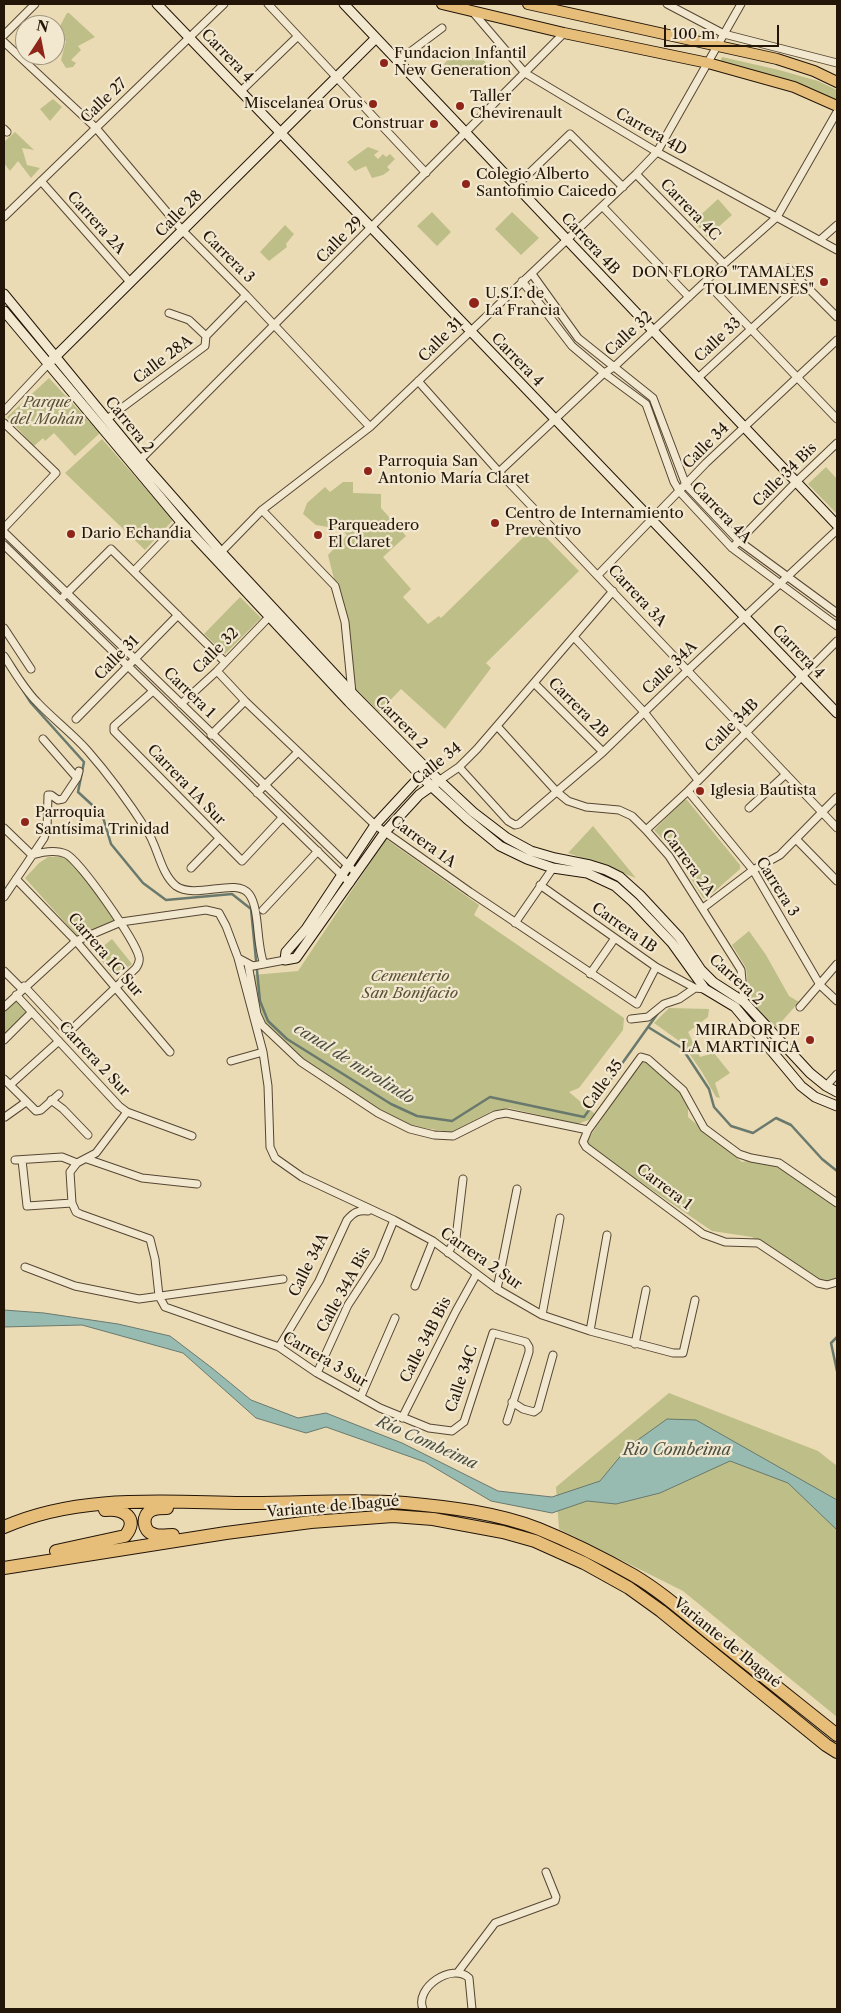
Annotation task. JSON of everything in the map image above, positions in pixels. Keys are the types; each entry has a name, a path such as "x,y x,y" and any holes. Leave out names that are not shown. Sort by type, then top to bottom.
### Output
{"highway":[{"name":"Variante de Ibagué","path":"4,1527 23,1519 78,1506 133,1501 217,1503 366,1500 446,1508 492,1516 538,1528 634,1576 669,1600 837,1735"},
{"path":"217,1503 150,1510 146,1515 144,1524 148,1532 157,1535 226,1533"},
{"path":"4,1535 26,1526 58,1517 113,1510 126,1513 130,1524 129,1531 125,1536 117,1539 20,1558 6,1568"},
{"name":"Variante de Ibagué","path":"6,1568 226,1533 311,1522 393,1516 433,1519 504,1532 535,1542 584,1563 629,1588 661,1611 837,1752"}],"main road":[{"path":"442,4 564,33 708,63 794,87 837,106"},
{"path":"528,4 777,59 814,71 837,82"}],"street":[{"path":"4,35 35,4"},
{"name":"Carrera 4","path":"157,4 837,713"},
{"name":"Calle 27","path":"4,217 224,4"},
{"path":"268,4 426,173"},
{"name":"Carrera 4B","path":"344,4 837,525"},
{"path":"667,4 724,34 837,63"},
{"name":"Calle 31","path":"222,552 262,510 370,427 470,330 603,207 657,152 741,4"},
{"name":"Carrera 4D","path":"472,11 525,73 657,152 837,250"},
{"path":"398,61 442,28"},
{"name":"Calle 29","path":"137,463 564,33"},
{"path":"241,91 298,36"},
{"name":"Calle 28","path":"4,411 48,364 376,38"},
{"name":"Carrera 3","path":"4,42 96,128 182,230 275,325 370,427"},
{"name":"Calle 32","path":"499,472 604,373 614,367 777,217 837,112"},
{"path":"516,186 570,134 623,187"},
{"name":"Carrera 4C","path":"636,174 724,264"},
{"name":"Carrera 2A","path":"41,181 130,282"},
{"path":"603,207 689,297"},
{"path":"820,240 837,224"},
{"path":"788,268 837,317"},
{"name":"Carrera 4A","path":"532,274 578,338 653,398 686,485 739,540 837,613"},
{"name":"Carrera 4A","path":"522,282 572,346 604,373 646,404 674,482 680,492 732,548 837,626"},
{"path":"706,282 837,419"},
{"name":"Calle 33","path":"698,378 802,282"},
{"name":"Carrera 2","path":"4,294 107,419 137,463 182,522 269,617 424,772 440,780 473,812 507,838 530,851 590,865 620,877 640,895 679,937 701,970 713,982 744,1002 810,1073 837,1092"},
{"name":"Calle 28A","path":"107,419 205,346 206,336 246,295"},
{"path":"6,314 16,309"},
{"path":"169,313 189,320 206,336"},
{"name":"Carrera 2","path":"6,314 137,463 222,552 424,772 431,786 466,819 500,846 527,859 553,868 587,874 615,886 633,902 672,944 700,988 735,1007 801,1086 815,1097 837,1106"},
{"name":"Calle 34","path":"598,574 745,427 837,340"},
{"name":"Carrera 3A","path":"418,381 499,472 598,574 837,828"},
{"path":"4,423 56,473 4,530"},
{"name":"Calle 34 Bis","path":"732,548 837,443"},
{"path":"262,510 336,586 345,622 352,693"},
{"path":"134,571 182,522"},
{"name":"Carrera 1","path":"4,530 134,660 352,870"},
{"name":"Calle 34A","path":"459,767 508,821 515,825 520,824 603,752 837,530"},
{"name":"Carrera 1","path":"4,545 346,879"},
{"path":"60,600 111,549 225,662"},
{"name":"Calle 34","path":"352,870 419,795 459,767 497,726 613,591"},
{"name":"Calle 31","path":"76,719 178,615"},
{"name":"Calle 32","path":"181,704 269,617"},
{"path":"4,628 31,669"},
{"path":"574,637 644,712 698,780"},
{"name":"Calle 34B","path":"646,830 688,791 837,641"},
{"path":"4,656 35,700 85,748 99,765 148,831 168,876 175,885 183,890 191,891 236,888 246,891 250,895 254,902 259,949 257,965 257,1014 262,1025 301,1062 378,1113 410,1129 434,1135 453,1136 495,1115 506,1113 588,1130"},
{"name":"Carrera 1A","path":"217,670 245,701 385,832 590,974 637,1004 656,967"},
{"name":"Carrera 2B","path":"534,683 603,752"},
{"name":"Carrera 1A Sur","path":"152,691 114,726 114,731 219,839 242,861 282,818"},
{"path":"211,735 245,701"},
{"name":"Carrera 2A","path":"497,726 556,792 568,801 586,807 619,810 632,816 646,830 669,856 741,970 744,1002"},
{"path":"4,897 32,855 41,845 47,829 48,795 51,794 58,800 63,799 78,774 44,739"},
{"path":"257,793 298,752"},
{"name":"Calle 34","path":"257,965 296,958 352,870 376,824 424,772"},
{"path":"749,808 786,774"},
{"name":"Carrera 3","path":"688,791 752,870 820,985 837,1001"},
{"path":"703,908 752,870 780,855 837,797"},
{"path":"4,828 32,855"},
{"path":"191,868 219,839"},
{"path":"796,839 837,881"},
{"path":"32,855 55,851 67,855 76,863 122,922 140,958 139,964 116,987"},
{"path":"263,910 318,851"},
{"path":"515,923 553,868"},
{"name":"Carrera 1C Sur","path":"16,879 76,941 170,1052"},
{"name":"Carrera 1B","path":"540,886 656,967 700,988"},
{"path":"4,1006 76,941 122,922 206,910 213,911 219,913 226,926 238,958 263,1052 230,1061"},
{"path":"590,974 615,938"},
{"path":"238,958 257,965"},
{"path":"800,1007 837,964"},
{"name":"Carrera 2 Sur","path":"4,971 64,1030 70,1031 116,987"},
{"path":"631,1019 648,1018 664,1004 679,999 700,988"},
{"name":"Carrera 2 Sur","path":"16,995 119,1106 127,1112 192,1136"},
{"path":"4,1040 32,1012"},
{"path":"10,1085 59,1041"},
{"name":"Carrera 2 Sur","path":"263,1052 268,1086 270,1147 276,1158 302,1177 394,1220 433,1241 476,1275 542,1315 635,1344 673,1353 683,1353 695,1300"},
{"name":"Calle 35","path":"588,1130 641,1057 648,1059 684,1090 704,1128 739,1154 779,1163 837,1203"},
{"path":"826,1086 837,1074"},
{"path":"4,1079 36,1111 42,1110 59,1094"},
{"path":"51,1100 88,1135"},
{"path":"5,1116 26,1102"},
{"path":"127,1112 96,1153 77,1163 72,1168 69,1176 73,1205 76,1212 86,1217 146,1237 152,1244 159,1296"},
{"name":"Carrera 1","path":"588,1130 584,1142 586,1147 703,1234 725,1242 758,1243 818,1283 826,1286 837,1282"},
{"path":"73,1205 27,1206 19,1160 62,1157 77,1163"},
{"path":"87,1159 142,1178 197,1184"},
{"path":"448,1252 456,1238 463,1179"},
{"path":"497,1289 517,1189"},
{"name":"Calle 34A","path":"279,1347 319,1281 347,1220 353,1213 359,1210 372,1211"},
{"path":"542,1315 560,1218"},
{"name":"Calle 34A Bis","path":"317,1374 348,1305 378,1259 394,1220"},
{"path":"590,1331 607,1235"},
{"path":"416,1286 433,1241"},
{"path":"25,1268 75,1286 139,1299 283,1279"},
{"name":"Calle 34B Bis","path":"402,1418 476,1275"},
{"path":"635,1344 646,1290"},
{"name":"Carrera 3 Sur","path":"159,1296 166,1307 279,1347 317,1374 361,1396 380,1408 429,1428 452,1431"},
{"path":"361,1396 395,1318"},
{"name":"Calle 34C","path":"452,1431 464,1422 493,1333 526,1342 529,1347 512,1402"},
{"path":"507,1421 512,1402 523,1409 534,1412 538,1409 553,1355"},
{"path":"458,1972 495,1923 555,1901 556,1897 546,1872"},
{"path":"423,2009 421,2004 423,1994 432,1984 443,1975 458,1972 464,1973 469,1978 472,2009"}],"green space":[{"path":"69,13 95,37 78,46 81,50 71,60 76,63 73,67 66,68 64,65 65,17"},
{"path":"456,51 462,51 467,56 479,59 481,56 486,63 482,69 477,65 466,72 461,68 450,71 444,64"},
{"path":"722,57 818,81 837,90 837,103 720,62"},
{"path":"53,99 62,107 50,121 40,109"},
{"path":"15,132 34,150 22,148 27,165 40,168 31,178 18,161 10,171 4,163 4,142"},
{"path":"368,147 379,151 374,155 378,159 383,154 386,157 390,154 395,159 387,167 390,170 383,175 372,178 366,166 355,171 347,162"},
{"path":"718,199 732,215 707,237 694,221"},
{"path":"432,212 451,232 437,246 417,226"},
{"path":"512,212 539,238 521,255 495,229"},
{"path":"285,225 294,234 286,244 287,247 269,261 260,252"},
{"name":"Parque del Mohán","path":"49,378 100,433 75,456 54,433 45,441 43,438 34,446 7,417"},
{"path":"102,439 173,520 145,550 65,473"},
{"path":"826,467 837,479 837,514 808,484"},
{"path":"343,482 353,482 353,493 381,494 381,508 406,536 383,557 411,589 403,597 428,624 439,616 441,618 535,526 579,571 486,663 491,668 445,729 401,689 379,712 355,689 345,606 337,591 328,555 347,535 340,529 316,525 303,514 307,503 325,487 330,492"},
{"path":"240,597 261,618 225,654 204,634"},
{"path":"684,800 687,800 740,865 740,869 706,899 703,898 675,853 654,830"},
{"path":"593,826 636,878 568,853"},
{"name":"Cementerio San Bonifacio","path":"386,839 479,905 474,915 624,1018 623,1030 579,1088 569,1092 595,1114 591,1119 578,1124 509,1108 492,1111 451,1132 411,1126 389,1115 302,1059 264,1024 253,975 298,971"},
{"path":"48,857 61,857 69,861 117,921 78,937 25,878 39,863"},
{"path":"749,931 766,955 789,996 799,1002 775,1029 749,998 746,968 732,945"},
{"path":"112,939 132,964 115,977 95,953"},
{"path":"16,995 32,1012 4,1040 4,1007"},
{"path":"669,1008 709,1009 708,1017 688,1032 700,1057 714,1053 730,1073 715,1083 720,1098 716,1097 682,1043 654,1023"},
{"path":"641,1062 648,1063 681,1092 688,1108 688,1117 742,1162 755,1161 780,1168 805,1182 837,1206 837,1279 824,1283 813,1279 752,1237 712,1231 589,1147 586,1142"},
{"path":"669,1393 818,1451 837,1466 837,1717 683,1591 559,1529 556,1487"}],"water":[{"name":"Rio Combeima","path":"4,1310 44,1313 118,1324 170,1336 251,1400 298,1418 326,1413 402,1443 498,1491 552,1497 600,1481 628,1447 667,1419 696,1420 837,1500 837,1530 788,1483 730,1461 660,1493 616,1504 587,1501 552,1513 491,1501 425,1462 326,1427 306,1433 256,1418 183,1353 82,1325 4,1327"}],"waterway":[{"name":"canal de mirolindo","path":"21,687 31,703 84,762 78,792 102,814 111,844 143,883 166,900 232,894 251,909 260,1001 268,1021 287,1039 391,1104 417,1116 452,1121 490,1097 584,1117 658,1013"},
{"path":"648,1027 682,1048 709,1089 714,1107 731,1126 753,1133 776,1118 791,1125 822,1159 837,1171"},
{"path":"837,1337 831,1343 837,1371"}],"place":[{"name":"Fundacion Infantil New Generation","path":"384,63"},
{"name":"Miscelanea Orus","path":"373,104"},
{"name":"Taller Chevirenault","path":"460,106"},
{"name":"Construar","path":"434,124"},
{"name":"Colegio Alberto Santofimio Caicedo","path":"466,184"},
{"name":"DON FLORO \"TAMALES TOLIMENSES\"","path":"824,282"},
{"name":"U.S.I. de La Francia","path":"474,303"},
{"name":"Parroquia San Antonio María Claret","path":"368,471"},
{"name":"Centro de Internamiento Preventivo","path":"495,523"},
{"name":"Dario Echandia","path":"71,534"},
{"name":"Parqueadero El Claret","path":"318,535"},
{"name":"Iglesia Bautista","path":"700,791"},
{"name":"Parroquia Santísima Trinidad","path":"25,822"},
{"name":"MIRADOR DE LA MARTINICA","path":"810,1040"}],"water label":[{"name":"Río Combeima","path":"427,1443"}]}
